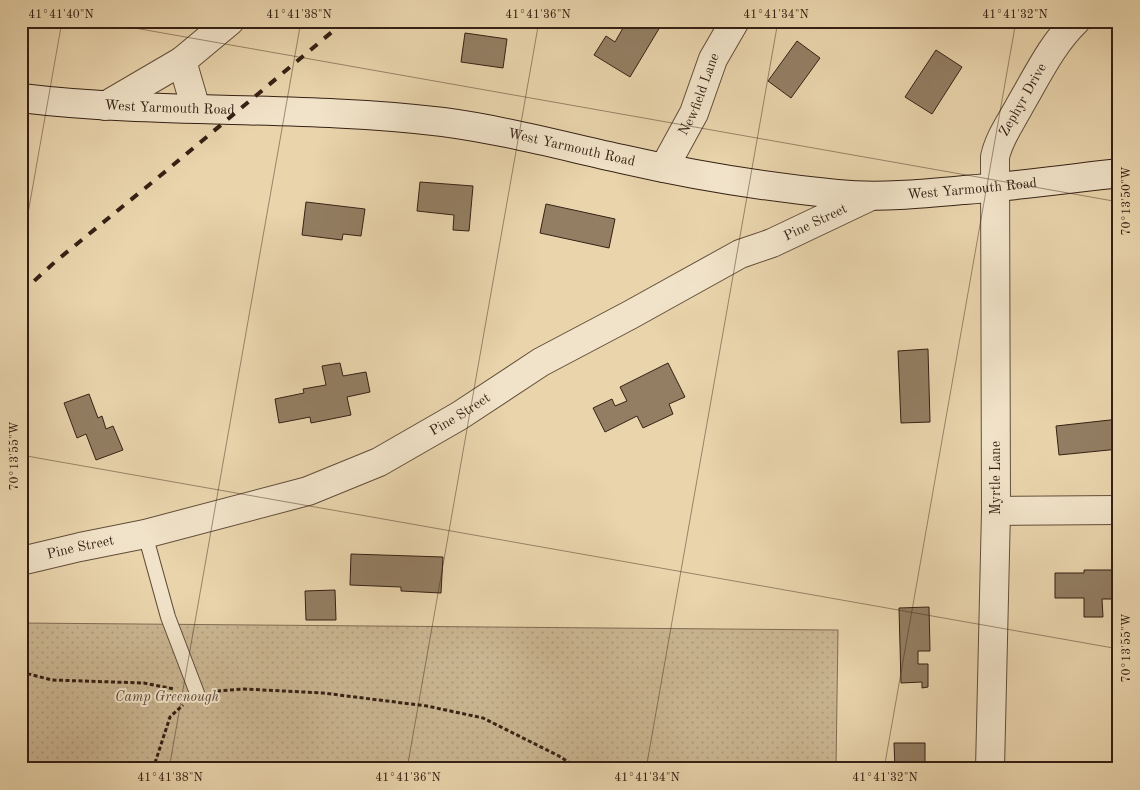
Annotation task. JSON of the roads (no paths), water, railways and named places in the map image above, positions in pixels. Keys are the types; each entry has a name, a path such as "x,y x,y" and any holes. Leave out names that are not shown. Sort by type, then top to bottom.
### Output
{"street":[{"path":"105,106 182,62 230,21"},
{"name":"Newfield Lane","path":"664,168 694,113 713,59 736,21"},
{"name":"Zephyr Drive","path":"996,187 995,157 1001,139 1063,33 1076,21"},
{"path":"182,62 196,109"},
{"name":"West Yarmouth Road","path":"21,98 105,106 368,116 445,122 664,168 810,190 871,196 932,194 1119,173"},
{"name":"Myrtle Lane","path":"990,769 996,511 996,187"},
{"name":"Pine Street","path":"21,561 145,534 308,490 379,462 459,416 541,362 740,254 772,243 871,196"},
{"path":"996,511 1119,510"}],"lane":[{"path":"145,534 168,617 196,694"}],"railway":[{"path":"21,293 56,261 345,21"}],"park label":[{"name":"Camp Greenough","path":"167,697"}]}
